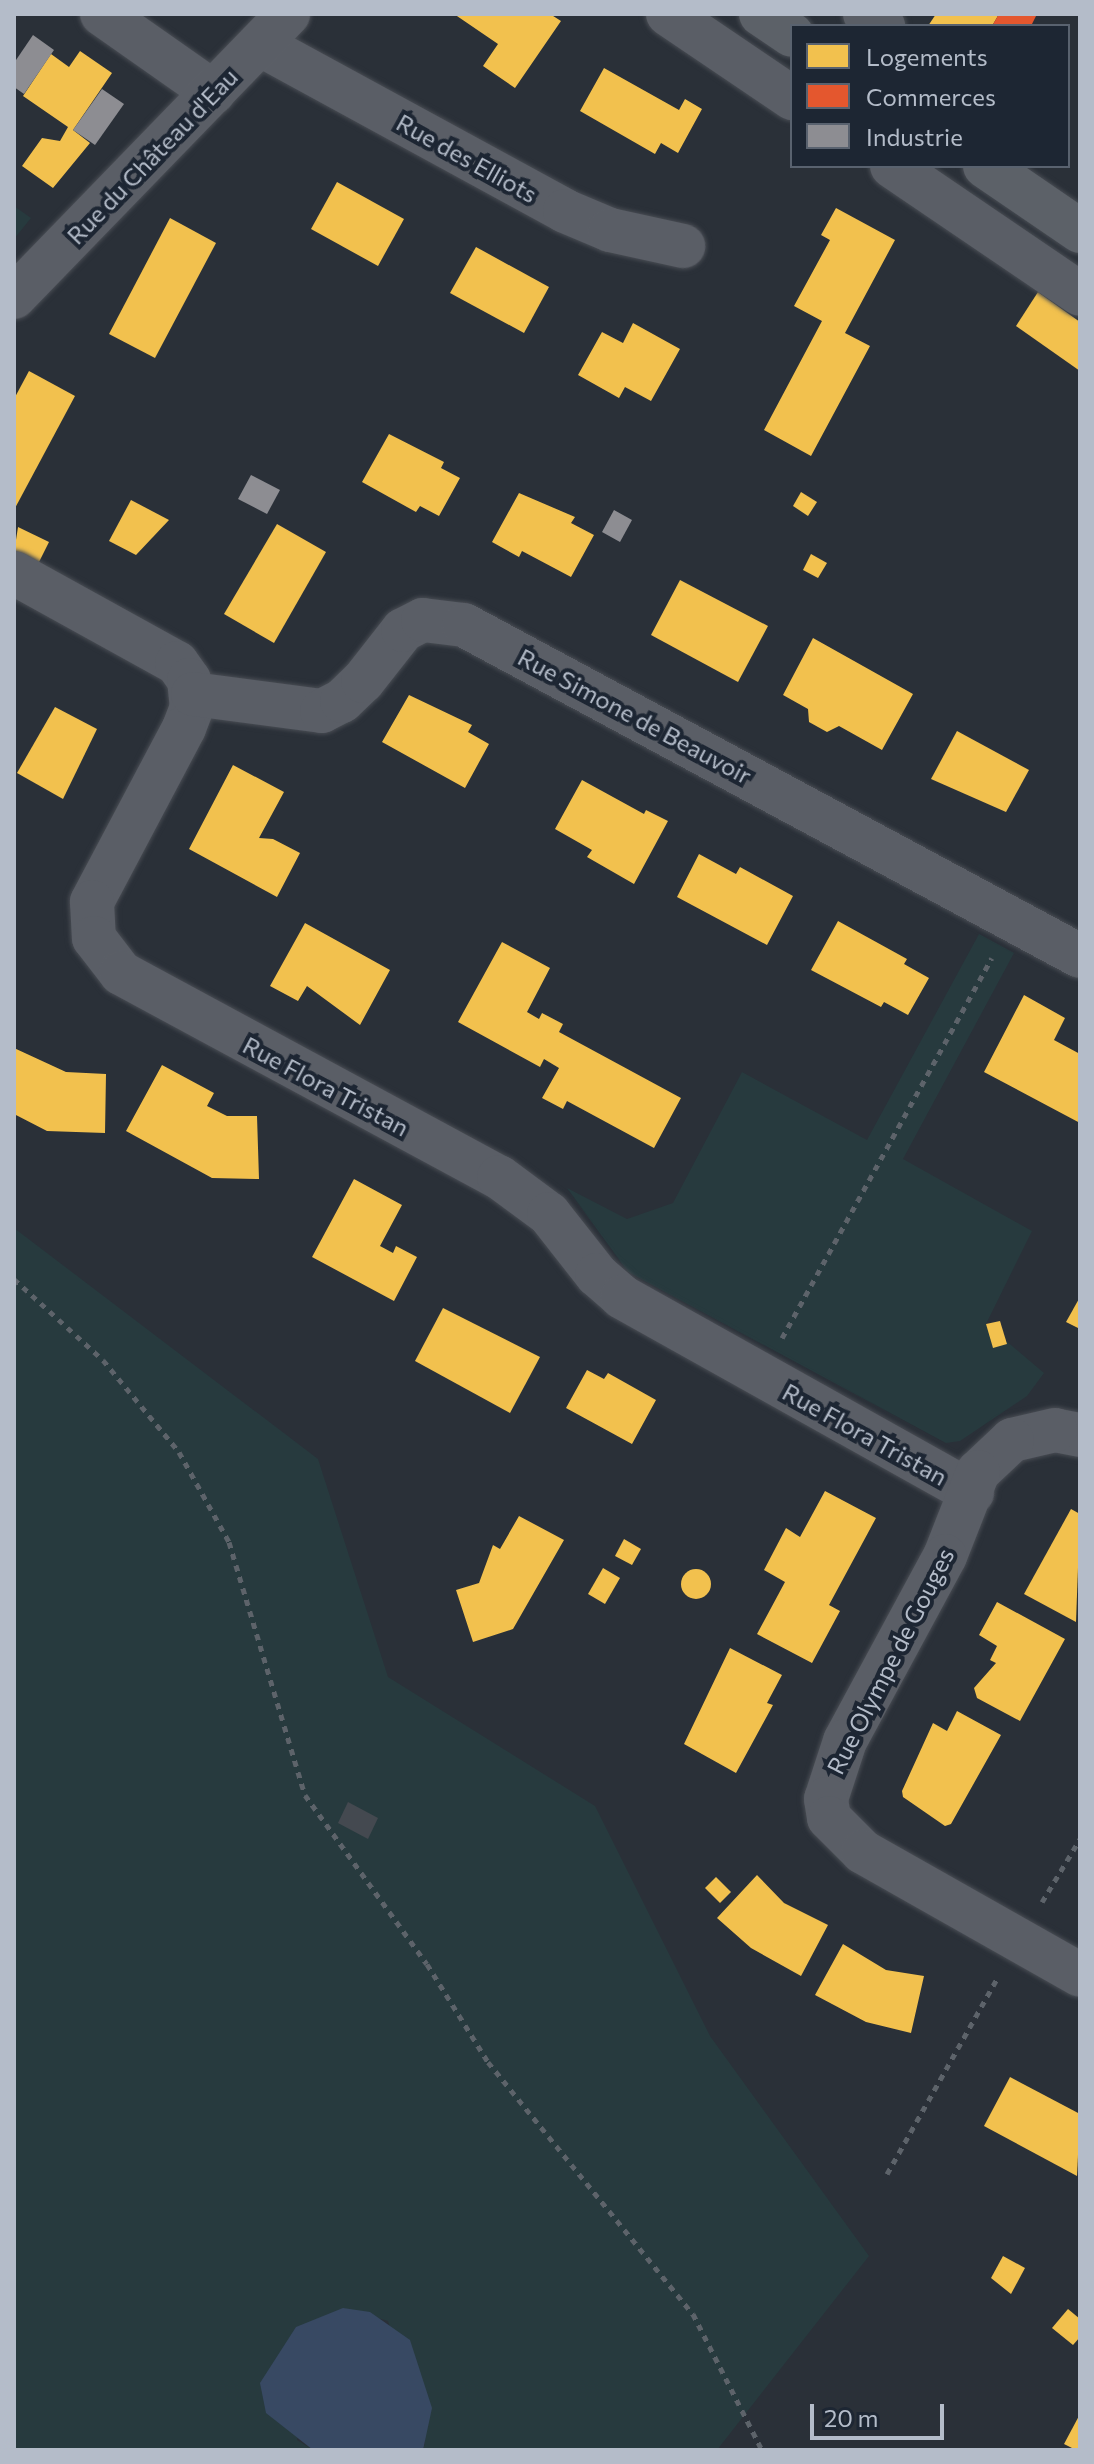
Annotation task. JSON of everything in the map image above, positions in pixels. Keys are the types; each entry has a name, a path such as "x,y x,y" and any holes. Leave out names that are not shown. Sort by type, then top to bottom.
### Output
{"main road":[{"path":"761,14 790,34"},
{"path":"996,170 1080,231"}],"street":[{"path":"102,14 213,92"},
{"path":"668,14 790,97"},
{"name":"Rue du Château d'Eau","path":"14,297 274,29"},
{"name":"Rue des Elliots","path":"274,29 565,211 621,233 683,246"},
{"path":"895,168 1080,294"},
{"path":"14,573 177,663 193,694"},
{"name":"Rue Simone de Beauvoir","path":"193,694 322,711 342,701 363,681 403,630 423,620 464,625 1080,956"},
{"name":"Rue Flora Tristan","path":"193,694 184,728 92,902 94,938 105,958 146,989 528,1195 622,1297 972,1493"},
{"name":"Rue Olympe de Gouges","path":"1080,1435 1055,1430 1012,1440 978,1472 945,1556 845,1741 826,1799 829,1818 863,1852 1080,1975"}],"path":[{"path":"761,1376 1014,919"},
{"path":"14,1279 103,1360 179,1452 229,1542 305,1795 427,1964 488,2062 693,2314 762,2450"},
{"path":"887,2174 1080,1839"}],"green space":[{"path":"14,206 31,218 14,239"},
{"path":"979,934 1014,953 903,1159 1032,1231 986,1324 1044,1373 1027,1396 960,1441 946,1443 628,1272 567,1188 627,1219 673,1203 742,1072 867,1140"},
{"path":"14,1228 318,1459 388,1677 595,1806 710,2036 869,2256 717,2450 423,2450 425,2443 388,2321 343,2308 297,2440 313,2450 14,2450"}],"water":[{"path":"343,2308 370,2312 410,2340 432,2408 423,2450 313,2450 266,2413 260,2383 296,2327"}],"building: Logements":[{"path":"454,14 550,14 561,21 515,88 483,66 498,44"},
{"path":"936,14 999,14 993,24 929,24"},
{"path":"80,51 112,73 73,130 90,143 53,188 22,166 42,138 60,141 68,127 23,96 51,54 69,67"},
{"path":"604,68 679,110 685,99 702,109 678,153 661,143 655,154 580,111"},
{"path":"337,182 404,219 378,266 311,229"},
{"path":"836,208 895,240 845,333 870,346 811,456 764,430 822,321 794,306 830,240 821,235"},
{"path":"170,218 216,243 155,358 109,334"},
{"path":"476,247 549,287 524,333 450,293"},
{"path":"1038,292 1080,322 1080,371 1016,326"},
{"path":"633,323 680,349 651,401 625,387 619,398 578,375 602,332 623,343"},
{"path":"29,371 75,396 14,510 14,399"},
{"path":"389,434 444,462 441,468 460,478 439,516 420,506 416,512 362,482"},
{"path":"801,492 817,502 808,516 793,506"},
{"path":"519,493 575,517 571,523 594,535 571,577 522,551 519,557 492,542"},
{"path":"131,500 169,520 136,555 109,541"},
{"path":"277,524 326,552 274,643 224,614"},
{"path":"18,527 49,542 38,564 14,553"},
{"path":"811,554 827,563 818,578 803,570"},
{"path":"680,580 768,626 738,682 651,635"},
{"path":"813,638 913,694 882,750 839,726 827,732 809,722 808,709 783,695"},
{"path":"409,695 472,725 468,732 489,744 465,788 382,742"},
{"path":"55,707 97,729 63,799 17,773"},
{"path":"957,731 1029,770 1006,812 931,779"},
{"path":"233,765 284,792 259,838 273,839 300,853 277,897 189,849"},
{"path":"582,780 644,814 646,810 668,821 634,884 587,857 592,850 555,829"},
{"path":"699,854 736,874 740,867 793,896 767,945 677,897"},
{"path":"838,921 907,959 904,964 929,978 908,1015 884,1002 881,1007 811,970"},
{"path":"305,923 390,970 360,1025 307,986 298,1001 270,986"},
{"path":"502,942 550,968 527,1012 539,1019 542,1013 563,1024 559,1032 681,1098 654,1148 567,1101 563,1109 542,1098 559,1068 544,1059 540,1067 458,1022"},
{"path":"1024,995 1065,1018 1054,1040 1080,1054 1080,1123 984,1072"},
{"path":"14,1048 66,1072 106,1074 105,1133 47,1131 14,1114"},
{"path":"162,1065 214,1093 207,1106 227,1116 257,1116 259,1179 212,1178 126,1131"},
{"path":"354,1179 402,1205 380,1246 393,1253 396,1246 417,1257 394,1301 312,1257"},
{"path":"1080,1297 1080,1329 1066,1322"},
{"path":"443,1308 540,1357 510,1413 415,1361"},
{"path":"1000,1321 1007,1344 993,1348 986,1324"},
{"path":"587,1370 604,1379 608,1373 656,1400 632,1444 566,1408"},
{"path":"825,1491 876,1518 829,1605 840,1611 812,1663 757,1634 785,1582 764,1570 786,1528 800,1537"},
{"path":"1071,1509 1080,1514 1076,1622 1024,1594"},
{"path":"519,1516 564,1540 513,1629 473,1642 456,1590 479,1583 493,1545 500,1549"},
{"path":"624,1539 641,1549 632,1565 615,1556"},
{"path":"603,1568 620,1578 605,1604 588,1594"},
{"path":"696,1569 707,1573 711,1584 707,1595 696,1599 685,1595 681,1584 685,1573"},
{"path":"997,1602 1065,1639 1020,1721 977,1698 974,1688 996,1663 990,1660 997,1646 979,1635"},
{"path":"730,1648 782,1675 767,1703 773,1705 736,1773 684,1744"},
{"path":"957,1711 1001,1735 951,1824 945,1826 903,1797 902,1791 933,1723 947,1731"},
{"path":"757,1875 784,1903 828,1925 801,1976 751,1948 717,1918"},
{"path":"716,1877 731,1892 720,1903 705,1888"},
{"path":"843,1944 886,1970 924,1976 911,2033 866,2022 815,1995"},
{"path":"1010,2077 1080,2114 1077,2176 984,2126"},
{"path":"1003,2256 1025,2268 1011,2294 991,2278"},
{"path":"1068,2309 1080,2319 1080,2337 1073,2345 1052,2328"},
{"path":"1080,2414 1080,2450 1076,2450 1064,2444"}],"building: Commerces":[{"path":"999,14 1037,14 1032,24 993,24"}],"building: Industrie":[{"path":"33,35 54,50 24,94 14,87 14,63"},
{"path":"102,89 124,104 95,145 73,130"},
{"path":"251,475 280,490 267,514 238,499"},
{"path":"614,510 632,520 620,542 602,532"}],"building: Autres":[{"path":"348,1802 378,1818 368,1839 338,1823"}]}
